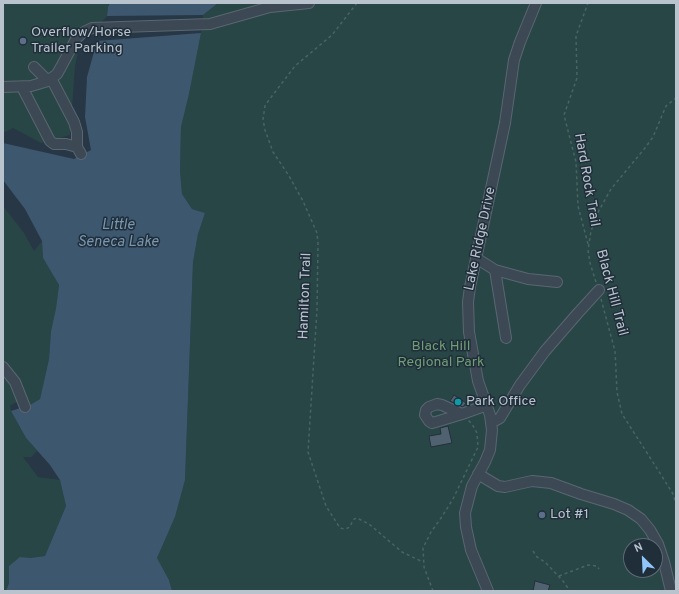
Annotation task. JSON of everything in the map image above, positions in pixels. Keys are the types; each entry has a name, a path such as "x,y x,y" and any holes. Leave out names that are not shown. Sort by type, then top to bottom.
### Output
{"street":[{"path":"3,87 37,85 50,80 61,67 76,39 82,33 92,28 210,24 270,7 309,3"},
{"name":"Lake Ridge Drive","path":"488,591 471,550 466,527 465,513 472,486 490,450 492,430 478,380 469,332 469,295 505,123 514,60 536,3"},
{"path":"22,87 50,141 54,144 66,144 79,151 77,132 74,122 50,80 34,67"},
{"path":"476,258 495,270 528,279 557,282"},
{"path":"495,270 506,338"},
{"path":"491,423 500,418 520,385 545,351 599,290"},
{"path":"3,366 15,382 25,407"},
{"path":"463,416 486,405"},
{"path":"478,474 498,486 505,487 532,482 551,483 628,510 641,519 650,530 658,544 671,591"}],"path":[{"name":"Hamilton Trail","path":"357,3 332,35 295,66 265,106 263,120 265,130 274,152 289,176 317,233 317,309 308,452 326,506 340,528 345,529 350,527 353,520 356,518 369,524 402,552 423,562"},
{"name":"Hard Rock Trail","path":"588,3 576,36 577,78 564,115 576,162 578,206 588,245"},
{"name":"Black Hill Trail","path":"676,98 666,106 653,137 606,196 593,224 588,245 590,263 599,290 615,351 617,392 622,414 673,494 676,504"},
{"path":"433,591 423,562 423,548 426,540 453,499 478,447 478,437 475,429 463,416"},
{"path":"533,551 537,557 545,562 559,576 570,591"},
{"path":"559,576 588,565 597,566 599,569"}],"green space":[{"path":"3,3 110,3 107,16 96,28 82,34 75,66 70,135 41,143 13,128 3,133"},
{"name":"Black Hill Regional Park","path":"218,3 676,3 676,591 172,591 169,580 157,558 175,517 185,480 193,262 198,234 205,213 192,209 182,194 180,171 181,127 201,33 203,15"},
{"path":"3,206 24,233 34,251 42,241 43,258 59,285 51,331 49,359 40,399 30,405 26,398 10,405 11,411 26,438 37,451 31,457 23,457 38,477 60,480 66,506 45,556 30,558 9,566 9,583 6,591 3,591"}],"water":[{"path":"110,3 218,3 203,15 107,16"},
{"name":"Little Seneca Lake","path":"201,33 181,127 180,171 182,194 192,209 205,213 198,234 193,262 185,480 175,517 157,558 169,580 172,591 6,591 9,583 9,566 20,557 30,558 45,556 66,506 60,480 50,465 26,438 11,411 30,405 40,399 49,359 51,331 59,285 43,258 42,241 25,209 3,180 3,143 74,159 91,150 85,117 87,77 97,41"}],"building":[{"name":"Park Office","path":"454,395 466,403 463,407 450,401"},
{"path":"448,426 452,443 431,447 429,436 441,434 440,428"},
{"path":"535,581 550,585 548,591 533,591"}],"place":[{"name":"Overflow/Horse Trailer Parking","path":"23,41"},
{"name":"Park Office","path":"458,402"},
{"name":"Lot #1","path":"542,515"}]}
